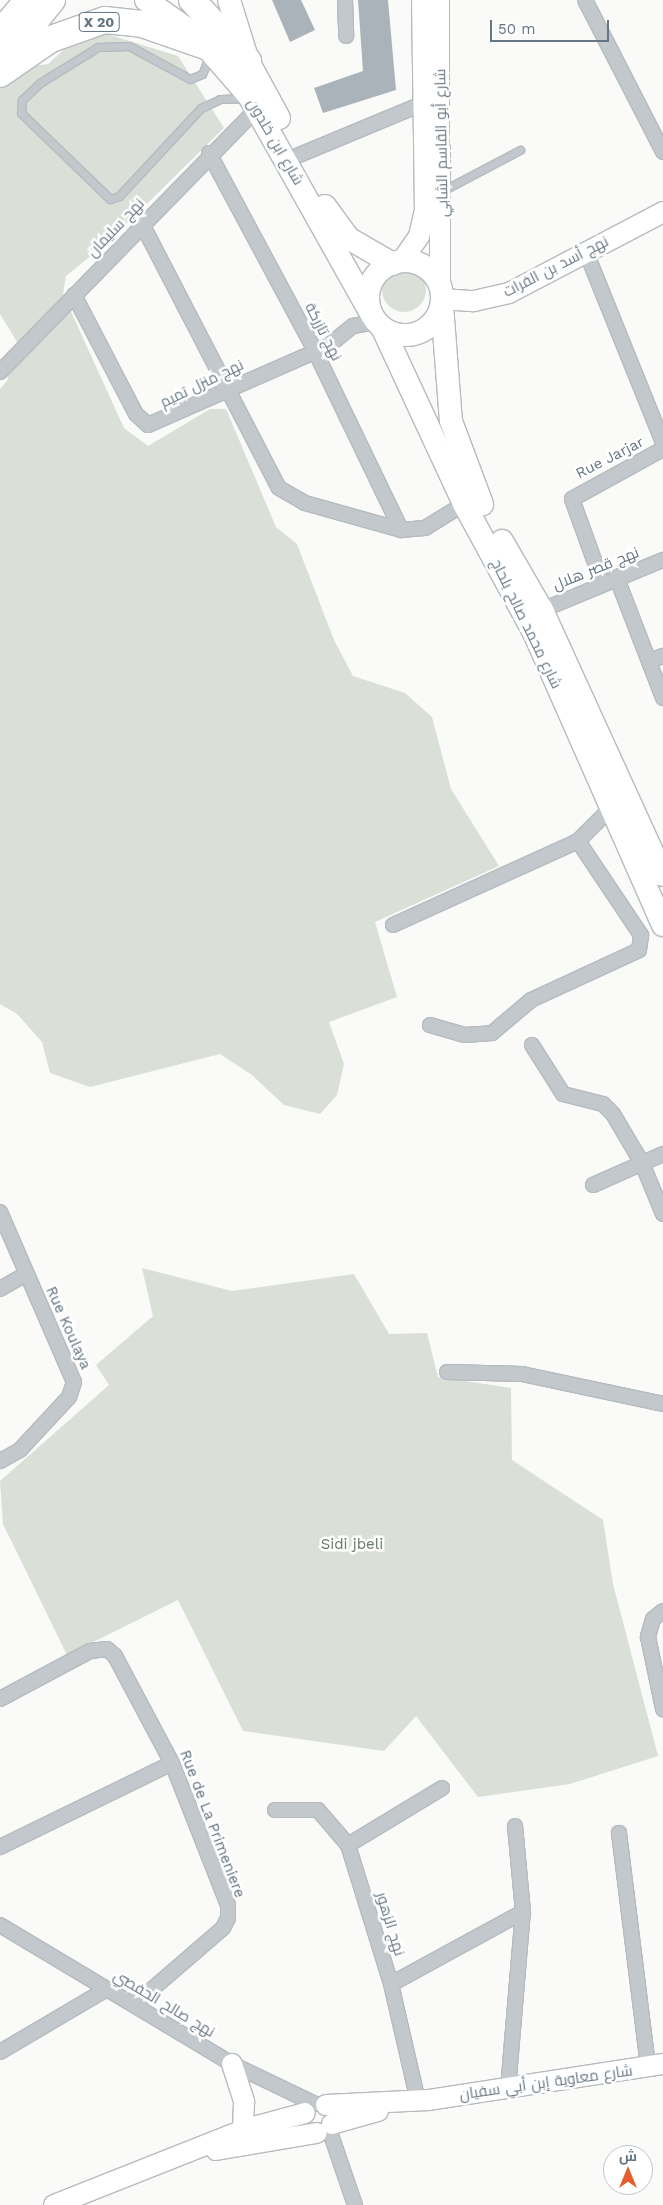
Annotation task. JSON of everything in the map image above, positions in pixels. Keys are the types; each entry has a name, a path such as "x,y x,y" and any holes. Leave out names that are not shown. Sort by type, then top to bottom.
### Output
{"highway":[{"path":"2,31 28,0"},
{"path":"0,63 52,0"},
{"path":"192,0 248,61"},
{"name":"X 20","path":"0,74 51,39 105,20 142,24 208,47"}],"main road":[{"name":"شارع ابن خلدون","path":"146,0 208,47 254,105 376,320"},
{"name":"شارع ابن خلدون","path":"229,0 248,61 339,229 361,247 397,263"},
{"name":"شارع أبو القاسم الشابي","path":"397,263 418,236 425,211 422,0"},
{"name":"شارع أبو القاسم الشابي","path":"440,0 444,190 441,297"},
{"name":"نهج أسد بن الفرات","path":"441,297 497,297 663,212"},
{"path":"397,263 425,267 441,297 433,322 418,333 400,334 376,320 369,288 382,269 397,263"},
{"name":"شارع محمد صالح بلحاج","path":"441,297 447,386 458,448 475,492 542,610 663,875"},
{"name":"شارع محمد صالح بلحاج","path":"376,320 464,504 535,635 610,809 663,925"},
{"path":"232,2064 244,2102 243,2130"},
{"name":"شارع معاوية إبن أبي سفيان","path":"54,2205 243,2130 315,2107 423,2100 656,2066"},
{"name":"شارع معاوية إبن أبي سفيان","path":"180,2156 326,2129 423,2100"},
{"path":"315,2107 333,2114 326,2129 305,2123 315,2107"}],"street":[{"path":"344,0 346,36"},
{"path":"585,0 663,152"},
{"path":"299,155 424,103"},
{"name":"نهج سليمان","path":"0,372 254,105"},
{"name":"نهج تازركة","path":"209,153 315,350 401,530"},
{"path":"142,224 225,390 274,482 305,503 401,530 425,528 464,504"},
{"path":"586,252 663,443"},
{"name":"نهج منزل تميم","path":"74,295 144,424 158,423 225,390 315,350 333,344 353,326 376,320"},
{"name":"Rue Jarjar","path":"602,582 572,499 663,450"},
{"name":"نهج قصر هلال","path":"542,610 616,576 663,560"},
{"path":"616,576 663,698"},
{"path":"649,661 663,656"},
{"path":"393,925 578,841 610,809"},
{"path":"430,1025 465,1035 492,1033 531,1000 639,950 641,935 578,841"},
{"path":"532,1046 563,1094 597,1102 613,1114 642,1163 663,1214"},
{"path":"593,1185 663,1154"},
{"name":"Rue Koulaya","path":"0,1212 26,1274 74,1375 74,1386 20,1450 0,1461"},
{"path":"0,1289 26,1274"},
{"path":"447,1372 522,1374 663,1404"},
{"path":"663,1611 653,1619 648,1637 663,1709"},
{"name":"Rue de La Primeniere","path":"0,1699 90,1651 102,1648 115,1656 172,1763 228,1905 228,1918 223,1928 135,2004"},
{"path":"0,1847 172,1763"},
{"path":"348,1844 442,1788"},
{"name":"نهج الزهور","path":"274,1810 318,1810 348,1844 391,1984 423,2100"},
{"path":"508,2089 523,1912 515,1826"},
{"path":"619,1833 656,2066"},
{"path":"391,1984 523,1912"},
{"name":"نهج صالح الحفصي","path":"0,1925 135,2004 232,2064 315,2107"},
{"path":"0,2052 107,1989"},
{"path":"326,2129 355,2205"}],"lane":[{"path":"208,47 206,68 190,79 130,46 98,47 40,83 22,100 21,113 110,199 119,196 202,108 231,97 254,105"},
{"path":"444,190 520,150"}],"green space":[{"path":"107,34 178,56 224,128 109,241 66,276 63,294 124,428 148,446 210,409 226,409 276,527 297,544 334,640 353,676 405,693 432,717 451,789 499,866 375,922 397,997 329,1022 344,1064 337,1095 320,1114 284,1105 252,1075 220,1054 90,1087 50,1073 42,1042 17,1014 0,1004 0,389 7,381 17,342 0,314 0,87 25,67 48,64 69,45"},
{"path":"400,268 408,268 420,274 426,290 420,306 408,312 400,312 388,306 382,294 382,286 388,274"},
{"name":"Sidi jbeli","path":"142,1268 232,1291 354,1274 389,1334 427,1333 438,1377 511,1388 512,1460 603,1520 613,1584 658,1756 570,1784 478,1797 416,1716 384,1751 243,1731 178,1600 67,1655 3,1524 0,1481 109,1385 96,1365 153,1316"}],"building":[{"path":"272,0 301,0 315,30 290,42"},
{"path":"358,0 388,0 396,90 323,113 314,88 363,71"}]}
